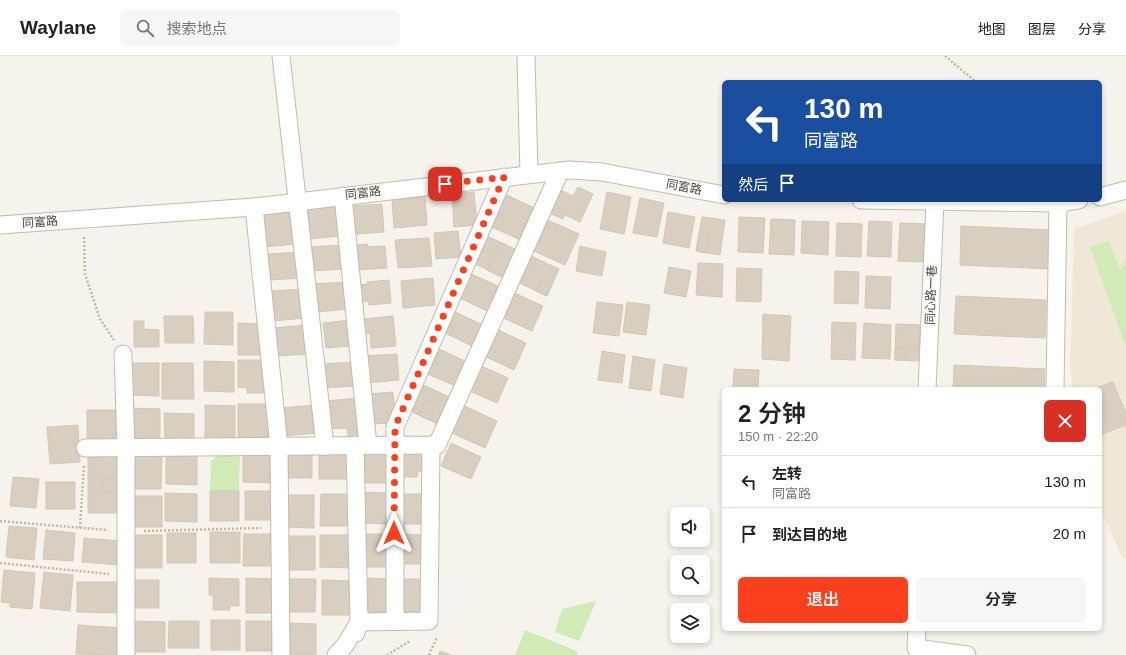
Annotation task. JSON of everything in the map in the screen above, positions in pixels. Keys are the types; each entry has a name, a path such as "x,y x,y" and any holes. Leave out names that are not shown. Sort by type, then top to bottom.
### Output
{"street":[{"path":"281,56 325,446"},
{"path":"526,56 529,174"},
{"path":"85,448 437,445 560,171"},
{"name":"同富路","path":"0,225 254,206 560,171 602,172 722,195"},
{"path":"395,621 395,427 504,177"},
{"path":"1102,196 1126,190"},
{"path":"343,196 362,445 359,622 351,655"},
{"name":"同心路一巷","path":"927,387 935,202"},
{"path":"1054,202 1055,387"},
{"path":"254,206 279,446 281,655"},
{"path":"123,354 126,448 126,655"},
{"path":"359,622 429,620 431,445"},
{"path":"336,655 346,644 359,622"},
{"path":"917,631 916,648 967,655"}],"path":[{"path":"945,56 974,80"},
{"path":"83,219 85,274 100,319 123,354"},
{"path":"80,528 85,448"},
{"path":"0,520 125,532 280,527"},
{"path":"0,563 125,576"},
{"path":"429,655 437,636 430,638"},
{"path":"387,655 408,641 416,640"}],"shaded area":[{"path":"1126,211 1126,559 1122,557 1102,512 1102,387 1073,387 1070,369 1074,229"}],"green space":[{"path":"1109,241 1120,270 1126,259 1126,347 1090,247"},
{"path":"234,452 240,455 239,491 210,491 211,461 218,455"},
{"path":"596,601 579,641 555,632 562,609"},
{"path":"525,630 577,651 577,655 515,655"}],"building":[{"path":"578,187 593,194 580,222 565,215 563,219 545,211 556,188 573,196"},
{"path":"474,192 477,225 454,227 452,194"},
{"path":"607,192 631,197 624,234 600,229"},
{"path":"502,193 539,210 525,242 487,225"},
{"path":"425,197 427,225 394,228 392,200"},
{"path":"640,198 664,203 657,237 633,233"},
{"path":"382,204 384,232 355,234 352,206"},
{"path":"338,206 340,236 308,239 305,209"},
{"path":"293,210 296,244 264,247 261,212"},
{"path":"668,212 695,217 689,248 663,243"},
{"path":"702,217 725,220 720,255 696,251"},
{"path":"739,217 765,218 763,253 738,252"},
{"path":"543,218 579,234 565,265 529,249"},
{"path":"771,219 795,220 794,255 769,254"},
{"path":"802,221 829,222 828,255 801,253"},
{"path":"869,221 892,222 891,257 867,256"},
{"path":"837,223 862,224 861,257 836,256"},
{"path":"900,223 926,224 924,262 898,261"},
{"path":"961,226 1052,230 1050,269 960,265"},
{"path":"458,231 461,257 436,259 434,233"},
{"path":"699,232 709,234 706,253 696,251"},
{"path":"483,234 519,251 506,279 471,262"},
{"path":"429,238 432,266 398,268 395,240"},
{"path":"500,242 519,251 506,279 487,270"},
{"path":"367,244 368,247 385,246 387,268 356,270 353,245"},
{"path":"342,245 344,269 312,271 310,247"},
{"path":"580,246 606,252 602,276 576,271"},
{"path":"298,252 301,278 270,280 268,254"},
{"path":"527,254 559,269 547,296 515,281"},
{"path":"698,263 723,264 722,297 696,295"},
{"path":"669,267 691,271 686,297 664,293"},
{"path":"737,268 762,269 761,302 736,301"},
{"path":"835,271 859,272 858,304 834,303"},
{"path":"467,272 502,288 491,313 456,296"},
{"path":"866,276 891,277 890,309 865,308"},
{"path":"433,278 435,305 403,308 401,281"},
{"path":"389,280 391,303 369,305 369,301 358,302 356,285 368,284 367,282"},
{"path":"541,280 552,285 547,296 536,291"},
{"path":"347,282 349,309 316,312 314,284"},
{"path":"302,289 305,318 273,321 270,291"},
{"path":"510,291 543,306 532,331 499,316"},
{"path":"956,296 1046,300 1045,338 954,334"},
{"path":"597,302 623,305 619,336 593,333"},
{"path":"627,302 650,305 646,335 623,332"},
{"path":"451,310 485,326 476,348 441,331"},
{"path":"205,312 233,312 233,345 204,344"},
{"path":"763,314 791,316 789,361 762,359"},
{"path":"164,316 193,316 194,343 165,343"},
{"path":"393,316 396,346 371,348 370,333 363,334 362,319"},
{"path":"350,320 352,346 326,348 323,323"},
{"path":"134,321 144,321 144,329 159,330 159,347 134,347"},
{"path":"832,322 856,323 855,360 831,359"},
{"path":"238,323 261,324 260,355 238,355"},
{"path":"864,323 891,325 890,359 862,358"},
{"path":"444,324 454,328 451,336 441,331"},
{"path":"896,324 920,325 919,361 895,360"},
{"path":"307,325 310,354 275,356 273,328"},
{"path":"494,328 526,343 514,370 482,355"},
{"path":"435,347 469,363 458,387 423,372"},
{"path":"895,348 906,349 906,360 895,360"},
{"path":"602,351 625,355 622,383 598,380"},
{"path":"397,354 399,380 367,383 365,356"},
{"path":"633,356 655,360 651,391 629,388"},
{"path":"238,360 264,360 264,393 247,393 247,388 238,387"},
{"path":"204,361 234,362 234,392 204,391"},
{"path":"354,362 356,386 325,388 323,364"},
{"path":"129,363 159,363 159,396 129,395"},
{"path":"162,363 193,363 194,399 162,399"},
{"path":"664,364 687,368 683,398 660,394"},
{"path":"479,365 508,378 497,403 467,390"},
{"path":"954,365 1045,369 1044,387 953,387"},
{"path":"734,369 759,370 758,387 733,387"},
{"path":"1113,382 1126,414 1126,425 1102,434 1102,387 1099,387"},
{"path":"418,383 441,393 429,420 406,409"},
{"path":"418,383 454,399 442,426 406,409"},
{"path":"393,392 395,416 391,423 372,424 369,394"},
{"path":"359,398 363,442 349,443 347,428 327,429 324,401"},
{"path":"425,400 436,405 429,420 419,415"},
{"path":"238,404 270,404 269,437 238,437"},
{"path":"205,405 235,406 235,439 205,439"},
{"path":"315,405 317,433 283,436 280,408"},
{"path":"462,405 497,421 485,448 450,432"},
{"path":"129,408 160,409 160,443 129,443"},
{"path":"87,410 120,410 120,444 87,444"},
{"path":"164,413 194,414 194,439 165,439"},
{"path":"78,425 80,462 50,464 47,427"},
{"path":"451,443 481,457 471,479 441,466"},
{"path":"287,450 312,451 312,478 287,478"},
{"path":"397,450 425,450 425,471 418,471 417,477 397,477"},
{"path":"133,451 162,451 161,489 133,489"},
{"path":"319,451 349,451 349,479 319,479"},
{"path":"363,451 391,451 391,483 363,483"},
{"path":"243,452 274,452 274,483 243,482"},
{"path":"88,453 120,453 120,513 88,513"},
{"path":"166,453 197,453 197,485 166,484"},
{"path":"13,477 39,479 36,508 10,506"},
{"path":"102,478 120,478 120,491 102,491"},
{"path":"46,482 75,482 75,509 46,509"},
{"path":"210,491 239,491 239,521 210,521"},
{"path":"245,491 274,491 274,520 245,520"},
{"path":"362,492 391,493 390,524 362,523"},
{"path":"165,493 197,494 197,522 165,521"},
{"path":"321,494 351,494 350,526 320,526"},
{"path":"397,494 429,494 429,524 397,524"},
{"path":"285,495 314,495 314,528 285,527"},
{"path":"132,496 162,496 162,527 132,527"},
{"path":"9,526 37,528 34,560 6,557"},
{"path":"46,530 75,533 73,561 43,559"},
{"path":"210,532 240,532 240,563 210,563"},
{"path":"167,533 196,533 196,563 167,563"},
{"path":"244,534 275,534 275,566 243,566"},
{"path":"361,534 393,534 393,567 361,567"},
{"path":"399,534 428,535 428,564 399,564"},
{"path":"133,535 162,535 162,568 133,568"},
{"path":"320,535 351,535 350,568 320,567"},
{"path":"287,536 315,536 315,570 286,570"},
{"path":"84,538 121,541 119,565 82,562"},
{"path":"4,570 35,573 32,609 10,607 10,603 1,602"},
{"path":"44,572 73,575 70,611 40,608"},
{"path":"209,578 239,579 239,606 230,606 230,610 213,610 213,595 209,595"},
{"path":"246,578 275,579 275,613 246,613"},
{"path":"368,578 391,579 391,613 368,613"},
{"path":"287,579 316,579 315,612 287,612"},
{"path":"399,579 427,579 427,614 398,614"},
{"path":"134,580 159,580 159,608 134,608"},
{"path":"322,580 352,581 352,615 322,615"},
{"path":"77,582 120,582 120,613 77,612"},
{"path":"211,620 240,620 240,650 211,650"},
{"path":"134,621 165,622 165,652 134,652"},
{"path":"169,621 199,621 199,648 168,648"},
{"path":"246,621 277,621 277,651 246,651"},
{"path":"286,623 316,624 316,655 286,655"},
{"path":"78,625 121,628 118,655 76,654"},
{"path":"440,651 451,655 438,655"}],"route":[{"path":"394,533 395,427 504,177 445,184"}]}
